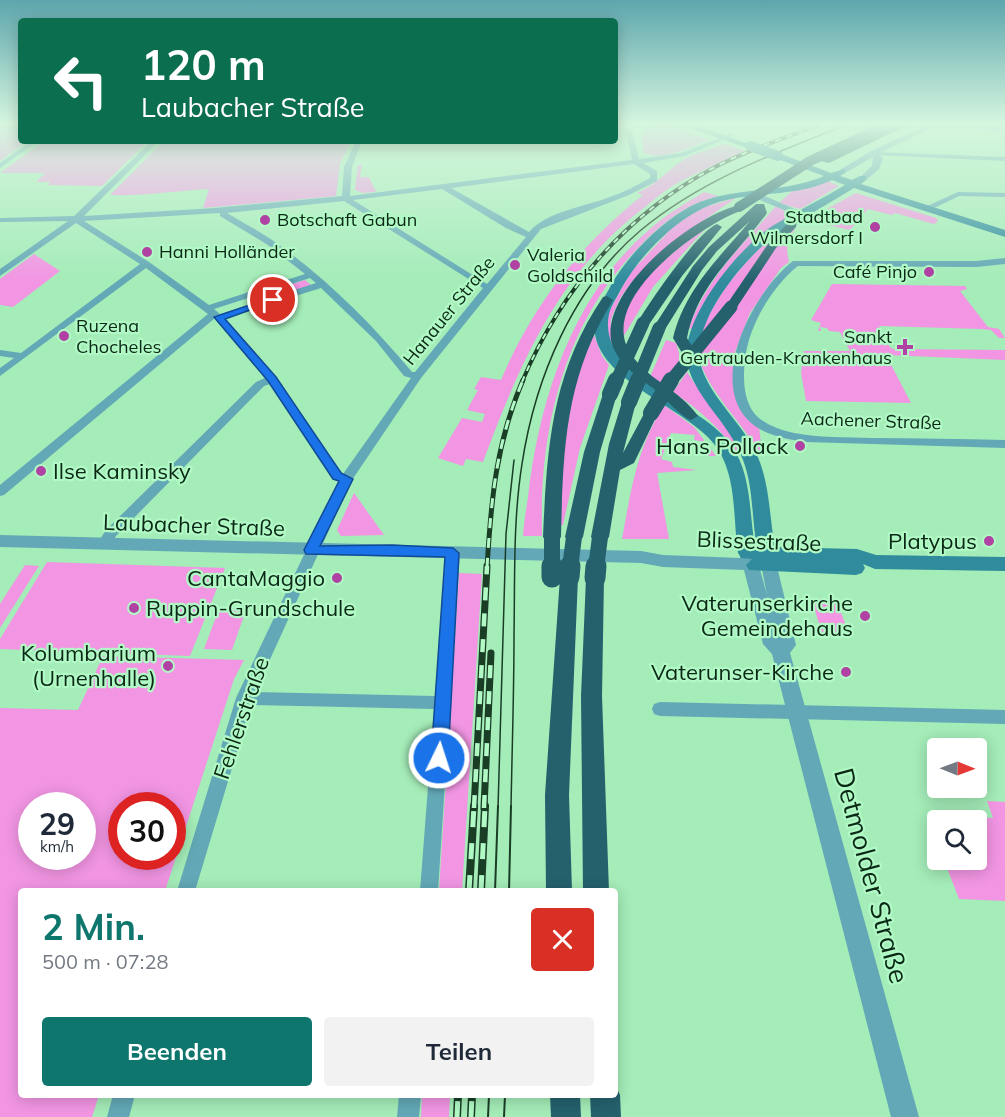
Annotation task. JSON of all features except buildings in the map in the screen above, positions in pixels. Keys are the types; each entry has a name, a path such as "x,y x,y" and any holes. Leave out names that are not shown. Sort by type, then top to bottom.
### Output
{"highway":[{"path":"561,577 574,537 592,452 610,394 644,323 671,280 696,249 737,208 780,177"},
{"path":"596,888 591,680 595,578 612,468 629,402 659,328 697,268 713,249 799,177"},
{"path":"692,416 680,402 630,363 618,342 616,322 622,305 631,291 661,259 680,242 722,212 737,208"},
{"path":"692,358 680,338 687,311 716,267 759,210"},
{"path":"612,468 628,459 651,413 670,382 731,307 772,246 797,218"},
{"path":"559,888 557,795 566,605 552,537 555,447 569,376 591,323 607,300"},
{"path":"565,1098 566,1117"},
{"path":"605,1098 606,1117"}],"main road":[{"name":"Detmolder Straße","path":"749,558 738,476 733,462 715,433 632,378 610,356 603,342 600,327 601,315 607,300 625,273 649,246 692,209 713,200 804,187 829,177"},
{"path":"842,177 853,184 1005,234"},
{"path":"857,177 1005,225"},
{"path":"692,358 696,330 721,286 761,243 785,223 863,178"},
{"name":"Detmolder Straße","path":"692,358 701,380 742,439 752,461 768,560"},
{"name":"Blissestraße","path":"749,558 862,568 875,562 1005,564"}],"street":[{"path":"0,273 76,219 119,177"},
{"path":"346,199 347,177"},
{"path":"0,220 65,221 224,211 445,188 525,177"},
{"name":"Hanauer Straße","path":"311,550 346,479 417,376 538,227 551,220 624,194 654,177"},
{"path":"445,188 524,235 531,236"},
{"path":"753,194 797,218"},
{"path":"927,208 958,194 1005,195"},
{"path":"346,199 481,285 488,287"},
{"path":"224,211 223,214 271,243 323,284 379,339 408,374 417,376"},
{"path":"0,214 71,216 146,264 214,313 272,379 337,476 346,479"},
{"name":"Aachener Straße","path":"1005,261 975,264 796,262 787,269 753,318 740,352 739,377 743,405 751,417 773,430 807,439 1005,444"},
{"path":"0,374 146,264"},
{"path":"0,492 214,313 312,275"},
{"path":"214,313 323,284"},
{"path":"0,353 23,356"},
{"path":"104,544 111,533 260,384 272,379"},
{"name":"Laubacher Straße","path":"0,542 311,550 384,549 531,555"},
{"name":"Fehlerstraße","path":"187,888 244,698 311,550"},
{"path":"429,888 453,553"},
{"name":"Blissestraße","path":"531,555 641,557 663,561 749,558"},
{"name":"Detmolder Straße","path":"749,558 772,644 780,650 905,1117"},
{"name":"Detmolder Straße","path":"768,560 787,645 780,650"},
{"path":"244,698 443,703"},
{"path":"660,709 1005,717"},
{"path":"117,1117 123,1098"},
{"path":"408,1117 410,1098"}],"shaded area":[{"path":"41,177 111,177 102,186 48,185 50,182 36,182"},
{"path":"128,177 338,177 336,196 203,208 209,189 110,195"},
{"path":"357,177 369,177 376,192 363,193 355,190"},
{"path":"661,177 689,177 659,196 615,233 588,261 565,291 528,355 483,462 466,459 463,466 438,458 462,418 482,422 485,414 467,410 478,390 474,389 481,377 501,380 527,327 560,278 620,214 643,195 637,193"},
{"path":"828,181 839,186 800,209 779,203 792,191"},
{"path":"704,192 718,196 685,209 657,230 613,277 591,310 574,345 551,419 545,457 542,536 523,536 533,460 541,423 564,350 581,316 600,284 624,254 657,223"},
{"path":"856,193 936,218 938,221 934,224 895,213 892,215 868,209 850,230 810,221"},
{"path":"736,198 670,246 625,291 612,316 610,349 605,319 630,273 672,228 698,209"},
{"path":"776,206 792,215 733,265 709,294 692,329 689,328 696,310 715,278"},
{"path":"793,228 795,229 790,237 787,253 789,262 781,268 750,313 735,352 734,386 759,426 762,454 760,454 716,393 702,368 699,356 778,244"},
{"path":"705,229 653,287 622,339 623,316 646,278 681,246"},
{"path":"765,243 769,244 735,294 699,339 704,325 726,287"},
{"path":"34,254 60,271 13,307 0,305 0,279"},
{"path":"305,280 312,286 260,302 254,296"},
{"path":"832,284 965,286 967,289 960,291 988,327 999,329 1005,338 999,338 991,330 982,329 879,326 884,336 881,337 892,349 1005,350 1005,360 886,355 911,403 806,401 801,373 804,351 850,351 840,332 820,327 821,331 818,331 821,323 811,320"},
{"path":"594,335 602,356 609,365 580,448 563,525 557,525 559,458 575,373"},
{"path":"666,340 676,343 681,360 661,384 650,377"},
{"path":"687,372 744,453 737,453 708,419 673,392"},
{"path":"664,405 694,427 716,456 708,456 701,441 694,440 695,435 671,433 661,459 672,462 673,467 697,470 657,473 669,539 622,539 641,453"},
{"path":"354,493 384,535 341,536 337,530"},
{"path":"47,562 225,568 190,656 0,649 0,639"},
{"path":"25,565 39,566 0,628 0,604"},
{"path":"459,573 482,574 462,888 439,888"},
{"path":"811,598 836,599 850,637 823,636"},
{"path":"219,609 246,610 232,650 204,649"},
{"path":"103,656 244,660 234,679 186,826 186,792 108,792 108,870 172,870 166,888 18,888 18,1098 98,1098 92,1117 0,1117 0,708 78,710"},
{"path":"987,801 1005,802 1005,901 959,899 948,870 987,870 987,818 993,818"},
{"path":"422,1098 450,1098 449,1117 421,1117"}],"tram line":[{"path":"511,808 517,506 528,432 547,367 577,306 617,253 664,212 723,177"},
{"path":"498,808 506,534 514,460"},
{"path":"495,888 498,806"},
{"path":"509,888 511,806"},
{"path":"488,1117 489,1098"},
{"path":"504,1117 505,1098"}],"railway":[{"path":"522,382 556,316 600,257 626,230 654,207 698,177"},
{"path":"487,568 496,472 507,426 523,380"},
{"path":"474,808 487,566"},
{"path":"484,808 491,653"},
{"path":"469,888 474,806"},
{"path":"481,888 485,806"},
{"path":"457,1117 458,1098"},
{"path":"471,1117 472,1098"}],"place":[{"name":"Botschaft Gabun","path":"265,220"},
{"name":"Stadtbad Wilmersdorf I","path":"875,227"},
{"name":"Hanni Holländer","path":"147,252"},
{"name":"Valeria Goldschild","path":"515,265"},
{"name":"Café Pinjo","path":"929,272"},
{"name":"Ruzena Chocheles","path":"64,336"},
{"name":"Sankt Gertrauden-Krankenhaus","path":"905,347"},
{"name":"Hans Pollack","path":"800,446"},
{"name":"Ilse Kaminsky","path":"41,471"},
{"name":"Platypus","path":"989,541"},
{"name":"CantaMaggio","path":"337,578"},
{"name":"Ruppin-Grundschule","path":"134,608"},
{"name":"Vaterunserkirche Gemeindehaus","path":"865,616"},
{"name":"Kolumbarium (Urnenhalle)","path":"168,666"},
{"name":"Vaterunser-Kirche","path":"846,672"}],"route":[{"path":"273,300 219,317 272,379 337,476 346,479 311,550 392,549 453,553 439,758"}]}
